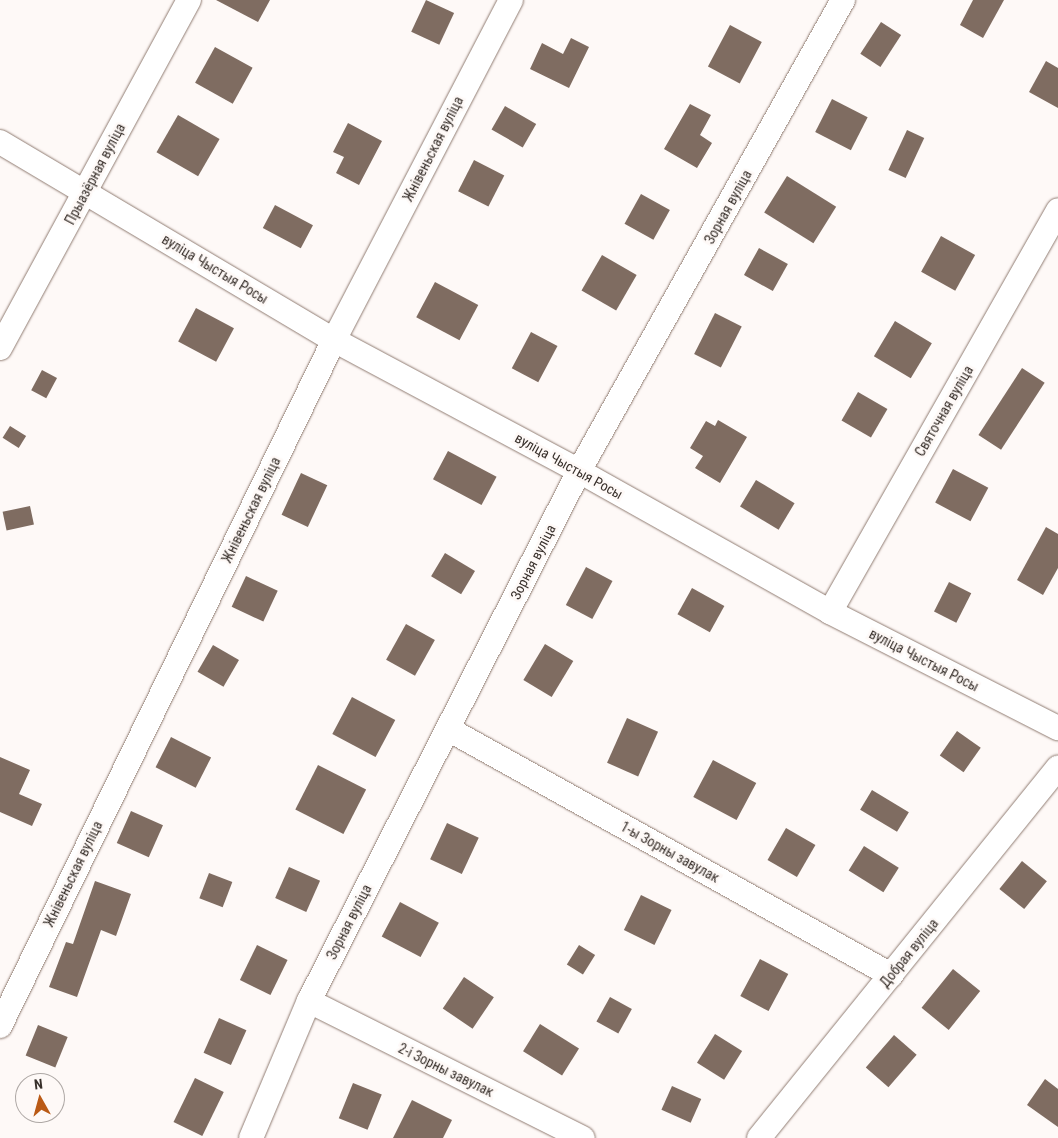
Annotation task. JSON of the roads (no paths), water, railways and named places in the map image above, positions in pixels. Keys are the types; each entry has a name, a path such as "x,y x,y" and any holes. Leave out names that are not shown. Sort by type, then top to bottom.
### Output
{"street":[{"name":"Прыазёрная вуліца","path":"0,348 189,0"},
{"name":"Жнівеньская вуліца","path":"0,1026 334,340 511,0"},
{"name":"Зорная вуліца","path":"251,1138 309,1001 579,472 843,0"},
{"name":"вуліца Чыстыя Росы","path":"0,142 334,340 579,472 830,612 1058,728"},
{"name":"Святочная вуліца","path":"830,612 1058,210"},
{"name":"1-ы Зорны завулак","path":"448,729 892,975"},
{"name":"Добрая вуліца","path":"759,1138 1058,767"},
{"name":"2-і Зорны завулак","path":"309,1001 583,1138"}]}
